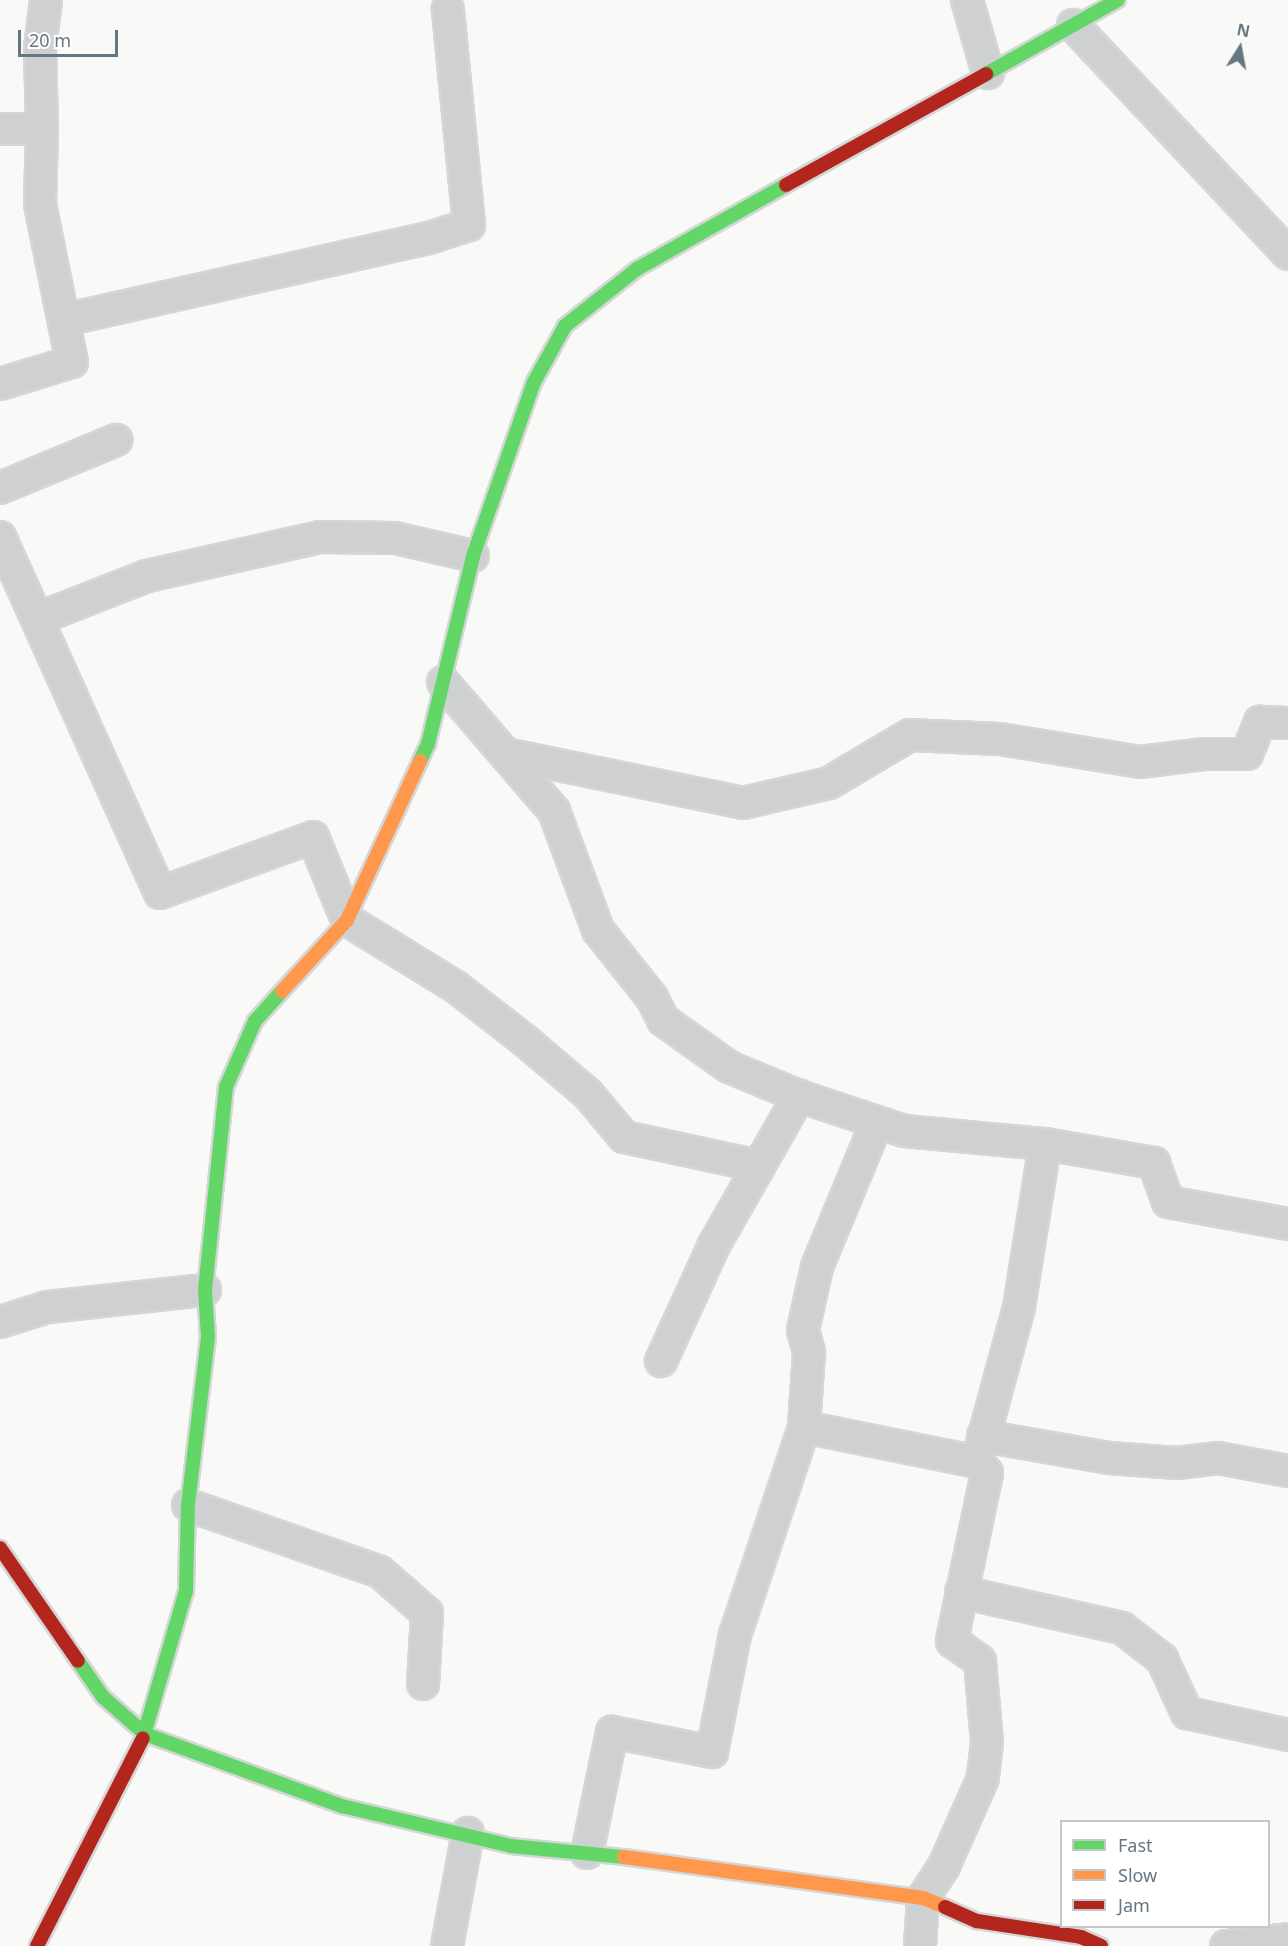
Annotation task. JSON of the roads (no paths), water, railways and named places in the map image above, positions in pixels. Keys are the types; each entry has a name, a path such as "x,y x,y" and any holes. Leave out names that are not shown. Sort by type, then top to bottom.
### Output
{"street":[{"path":"0,384 72,362 40,204 42,129 40,48 46,0"},
{"path":"968,0 994,69"},
{"path":"989,0 994,69"},
{"path":"37,1946 145,1734 186,1591 188,1504 208,1337 205,1290 226,1087 255,1021 347,920 428,744 473,556 534,382 565,326 636,269 1118,0"},
{"path":"63,320 429,238 469,225 448,9"},
{"path":"1073,25 1288,254"},
{"path":"0,129 42,129"},
{"path":"0,488 116,440"},
{"path":"0,537 160,893 313,837 347,920 456,987 588,1094 624,1137 759,1166"},
{"path":"37,619 147,576 320,537 395,538 473,556"},
{"path":"443,682 554,811 598,930 652,998 663,1020 729,1067 798,1096 904,1131 1045,1144 1154,1163 1168,1202 1288,1224"},
{"path":"505,754 743,803 829,783 910,735 1000,739 1140,762 1204,754 1247,754 1260,722 1288,723"},
{"path":"661,1361 714,1245 798,1096"},
{"path":"587,1853 612,1732 712,1752 735,1635 804,1427 809,1353 803,1330 818,1267 877,1122"},
{"path":"920,1946 923,1898 944,1866 984,1766 987,1743 980,1661 952,1641 987,1473 980,1449 1019,1307 1045,1144"},
{"path":"0,1322 48,1307 205,1290"},
{"path":"804,1427 980,1449 1177,1463 1218,1458 1288,1471"},
{"path":"188,1504 380,1572 427,1613 423,1684"},
{"path":"0,1548 103,1697 145,1734 342,1806 468,1833 511,1846 587,1853 923,1898 977,1921 1081,1937 1101,1946"},
{"path":"961,1592 1122,1628 1162,1659 1187,1713 1288,1735"},
{"path":"447,1946 468,1833"},
{"path":"1226,1946 1288,1940"}]}
